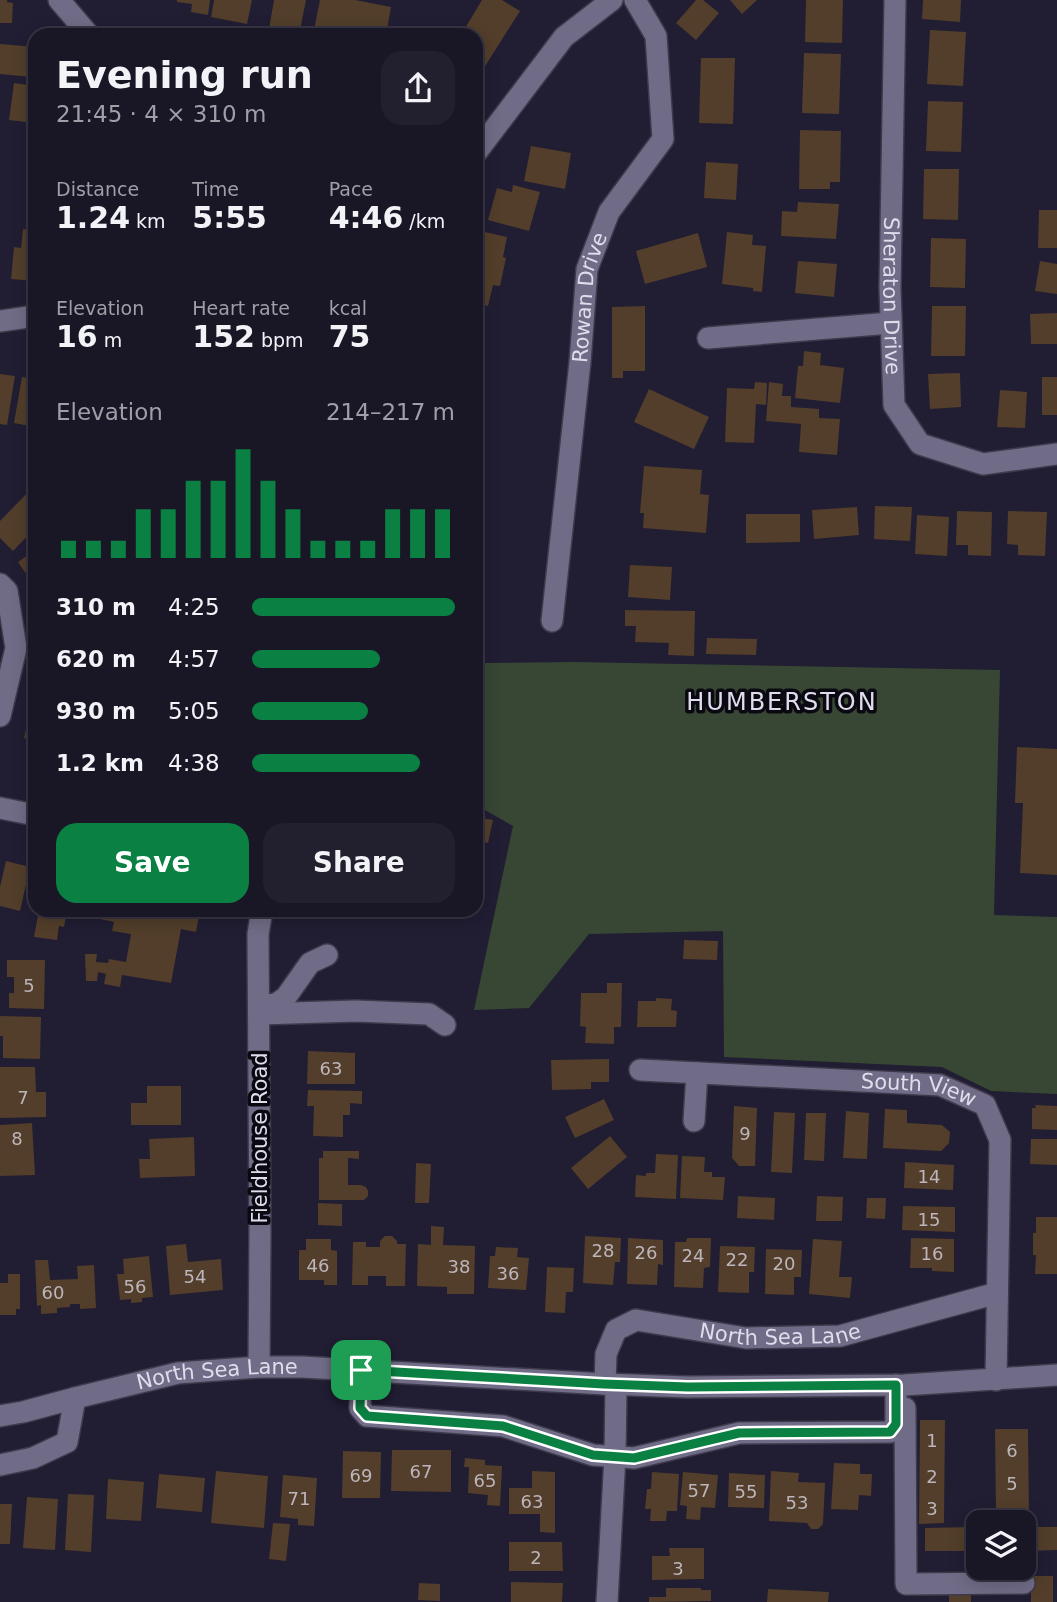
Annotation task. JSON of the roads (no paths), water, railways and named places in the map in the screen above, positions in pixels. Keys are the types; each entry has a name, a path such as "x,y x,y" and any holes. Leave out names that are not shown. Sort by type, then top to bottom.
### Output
{"street":[{"path":"60,0 83,28"},
{"name":"Rowan Drive","path":"552,621 580,362 587,269 609,212 663,139 656,36 635,0"},
{"name":"Sheraton Drive","path":"895,0 890,288 894,405 920,444 983,464 1057,454"},
{"path":"483,144 564,37 608,2"},
{"path":"0,320 28,317"},
{"path":"708,338 891,323"},
{"path":"0,584 7,591 16,648 0,716"},
{"path":"0,808 28,814"},
{"name":"Fieldhouse Road","path":"258,1367 258,934 261,917"},
{"path":"259,1010 286,997 310,963 327,956"},
{"path":"259,1010 429,1014 444,1024"},
{"name":"South View","path":"640,1070 940,1085 985,1105 1000,1140 996,1380"},
{"path":"694,1121 698,1073"},
{"name":"North Sea Lane","path":"610,1384 606,1354 616,1330 636,1320 746,1338 840,1336 997,1293"},
{"name":"North Sea Lane","path":"0,1416 178,1373 258,1367 688,1387 900,1385 1057,1375"},
{"path":"361,1370 360,1408 367,1416 503,1426 593,1455 634,1458 739,1433 890,1432 896,1424 900,1385"},
{"path":"607,1602 615,1457 610,1384"},
{"path":"900,1385 906,1584 985,1593 1024,1583"},
{"path":"0,1465 33,1458 67,1442 75,1398"}],"district":[{"name":"HUMBERSTON","path":"782,702"}]}
